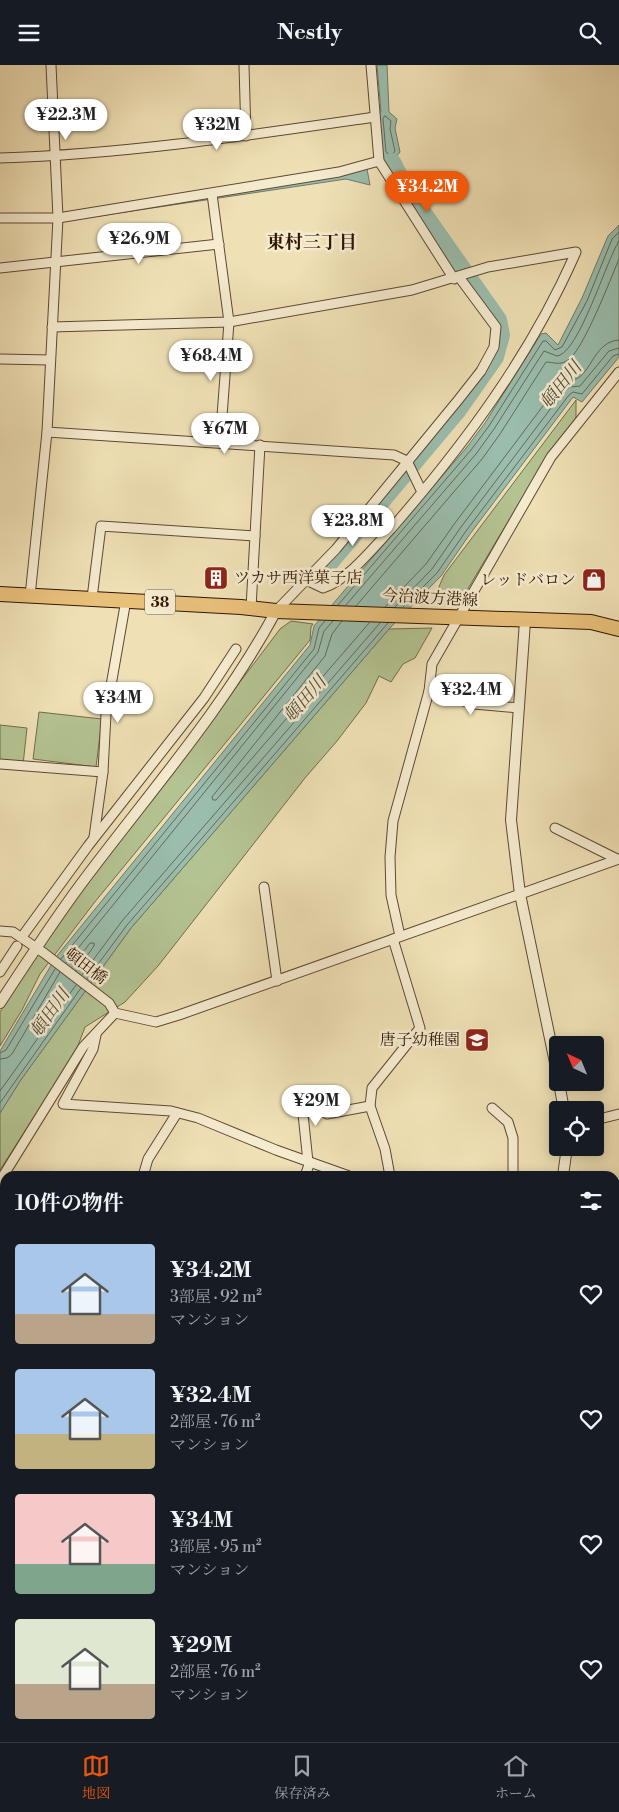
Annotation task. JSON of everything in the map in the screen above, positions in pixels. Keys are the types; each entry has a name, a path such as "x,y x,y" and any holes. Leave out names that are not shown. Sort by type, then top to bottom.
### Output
{"main road":[{"name":"今治波方港線","path":"0,594 126,600 276,611 320,611 525,621 591,622 619,629"}],"street":[{"path":"30,596 47,432 58,218 51,65"},
{"path":"244,65 246,136"},
{"path":"0,1003 40,951 82,883 189,744 236,677 276,611 336,549 481,371 494,347 496,327 457,278 379,161 371,65"},
{"path":"0,158 55,157 246,136 375,117"},
{"path":"0,218 58,218 339,172 379,161"},
{"path":"212,194 229,322 220,443"},
{"path":"0,268 219,244"},
{"path":"52,327 229,322 412,290 457,278 488,267 576,252 565,277 524,353 477,423 422,492 366,557 331,585 323,588 306,580"},
{"path":"0,359 50,360"},
{"path":"389,1171 385,1149 370,1106 372,1088 420,1028 396,937 391,895 390,857 393,821 429,691 432,664 551,457 619,372"},
{"path":"47,432 394,455 407,461 422,492"},
{"path":"251,608 260,445"},
{"path":"92,598 101,526 255,536"},
{"path":"93,839 103,772 106,714 126,600"},
{"path":"525,621 511,820 520,894 549,1036"},
{"path":"24,934 93,839 204,697 236,649"},
{"path":"429,691 474,704 519,708"},
{"path":"0,764 103,772"},
{"path":"555,828 618,859"},
{"path":"6,1171 83,1047 96,1035 114,1013 156,1022 277,981 618,859"},
{"path":"264,887 277,981"},
{"name":"頓田橋","path":"0,931 12,932 40,951 109,1003 114,1013"},
{"path":"0,972 17,946"},
{"path":"96,1035 93,1049 63,1104 177,1113 198,1118 335,1171"},
{"path":"301,1095 309,1162 306,1171"},
{"path":"327,1114 370,1106"},
{"path":"492,1109 508,1121 513,1138 514,1171"},
{"path":"144,1171 148,1159 177,1113"},
{"path":"604,1118 619,1114"},
{"path":"564,1171 566,1156"},
{"path":"9,1171 12,1162"}],"green space":[{"path":"576,400 576,419 537,473 460,602 433,601 444,575"},
{"path":"291,621 313,624 310,640 94,903 40,974 22,1010 0,1046 0,1012 60,920 280,629"},
{"path":"432,628 415,658 403,664 391,682 379,676 366,703 158,966 125,1002 85,1027 76,1051 0,1170 0,1113 20,1081 131,928 389,629"},
{"path":"39,712 102,719 96,767 33,759"},
{"path":"0,725 27,728 23,765 0,762"}],"water":[{"path":"377,65 387,65 389,112 397,119 395,128 400,152 392,162 381,156 378,113 381,112"},
{"path":"367,169 370,185 346,179 92,217"},
{"name":"頓田川","path":"619,225 619,357 582,402 573,397 470,534 441,576 389,629 131,928 20,1081 0,1113 0,1051 56,957 310,645 314,626 467,447 485,423 541,334 546,333 558,345 582,298 608,236"}],"waterway":[{"path":"321,573 457,411 495,357 501,335 498,320 404,186 392,162"}],"place":[{"name":"ツカサ西洋菓子店","path":"216,578"},
{"name":"レッドバロン","path":"594,580"},
{"name":"唐子幼稚園","path":"477,1040"}],"district":[{"name":"東村三丁目","path":"312,242"}]}
